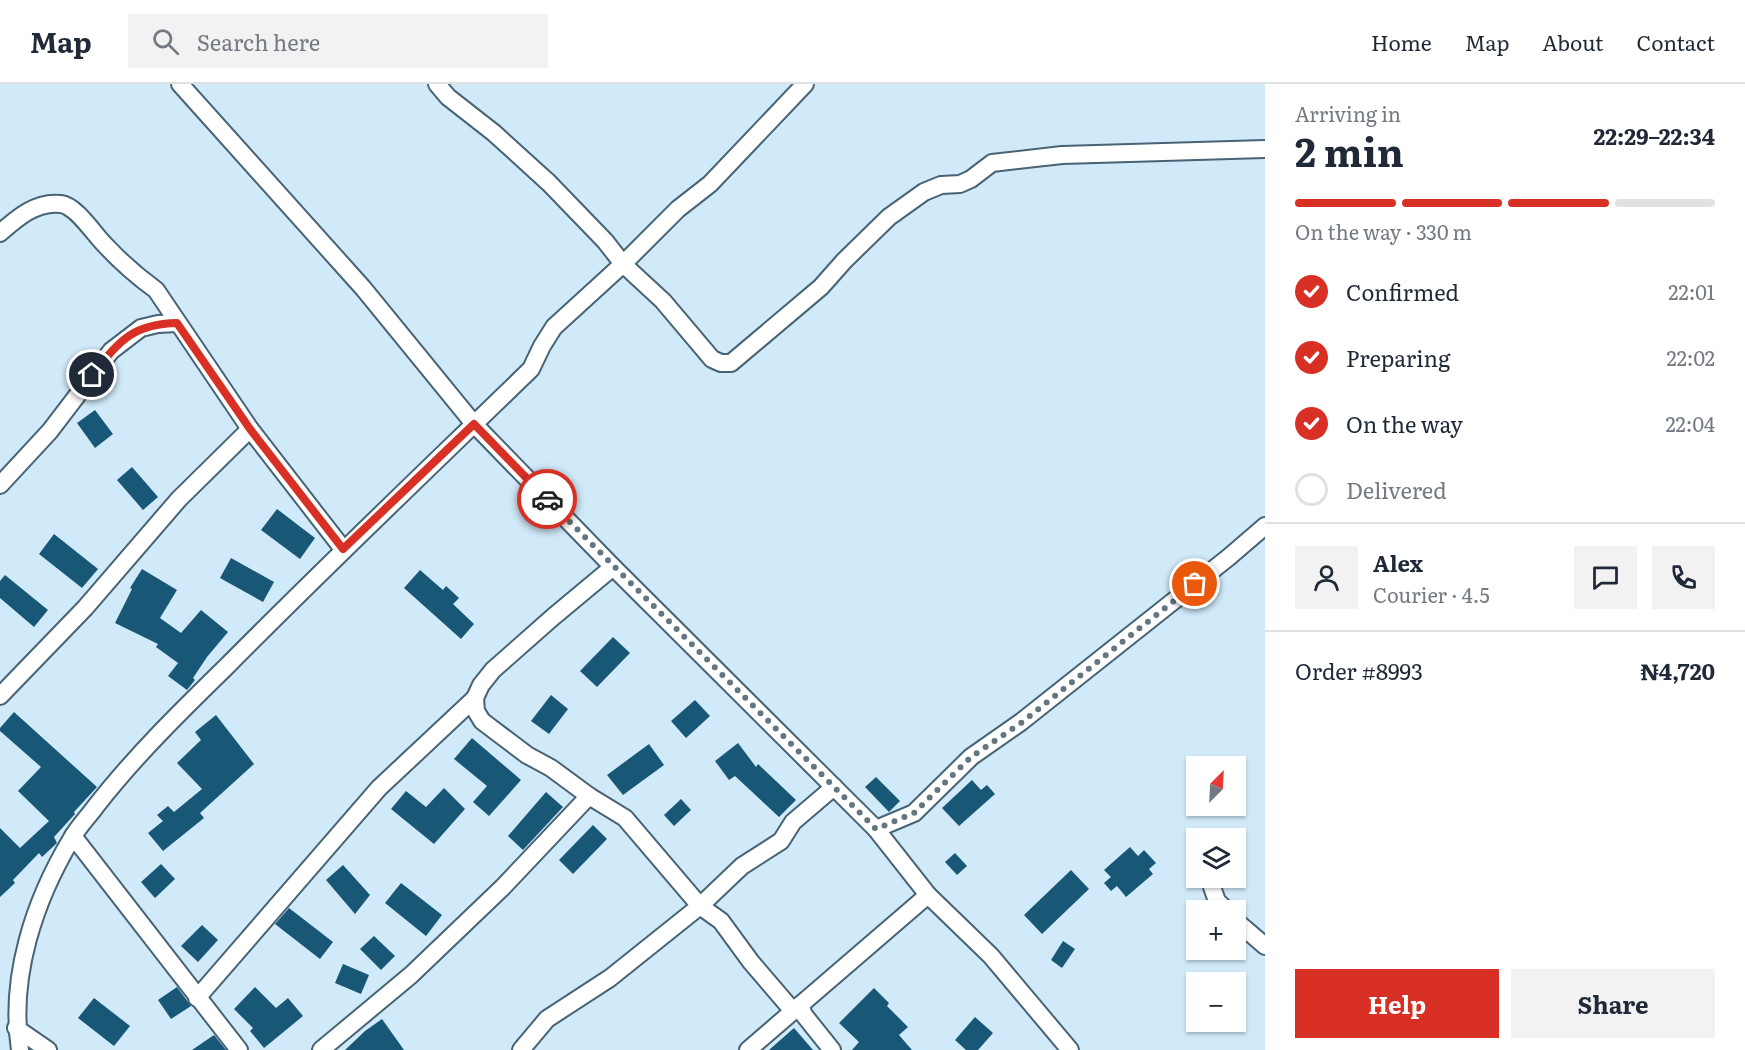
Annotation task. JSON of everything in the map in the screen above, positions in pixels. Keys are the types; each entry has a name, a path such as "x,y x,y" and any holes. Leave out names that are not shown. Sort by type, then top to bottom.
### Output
{"street":[{"path":"181,84 363,288 474,424 613,567 876,829 928,895 991,956 1070,1050"},
{"path":"437,84 448,98 494,133 549,183 605,241 623,264 663,301 712,359 722,363 731,363 821,287 888,218 924,192 941,185 960,184 971,179 992,163 1062,155 1265,148"},
{"path":"20,1050 16,1028 19,986 32,922 58,863 73,837 118,778 343,549 531,369 554,327 623,264 678,209 725,170 759,130 805,84"},
{"path":"0,233 32,208 63,204 75,211 106,246 139,278 156,290 250,429 343,549"},
{"path":"0,485 50,431 111,351 141,328 177,323"},
{"path":"0,696 85,608 185,492 250,429"},
{"path":"876,829 914,813 971,757 1021,723 1265,526"},
{"path":"197,998 379,788 475,698 481,685 493,670 613,567"},
{"path":"475,698 476,711 482,721 527,755 551,768 589,796 625,818 700,906 721,921 751,962 804,1015 832,1050"},
{"path":"520,1050 547,1019 610,978 700,906 742,866 781,841 793,822 834,787"},
{"path":"321,1050 419,967 503,887 589,796"},
{"path":"73,837 239,1050"},
{"path":"748,1050 928,895"},
{"path":"1246,930 1265,946"},
{"path":"16,1028 48,1050"}],"building":[{"path":"95,410 113,434 95,448 77,423"},
{"path":"132,467 158,497 143,510 117,480"},
{"path":"277,509 315,538 300,559 261,530"},
{"path":"54,534 98,569 82,588 39,554"},
{"path":"231,558 274,582 263,602 220,578"},
{"path":"142,569 177,590 160,618 181,633 201,610 228,632 207,657 187,690 168,676 178,663 156,647 158,644 115,623 132,589 130,588"},
{"path":"420,570 443,590 446,586 459,598 453,604 474,624 461,639 404,588"},
{"path":"5,575 48,610 34,627 0,598 0,581"},
{"path":"613,637 630,653 597,687 580,671"},
{"path":"551,695 568,709 549,734 531,721"},
{"path":"695,700 710,716 686,738 671,721"},
{"path":"14,712 97,787 54,837 57,843 42,857 39,853 13,880 15,883 0,897 0,828 20,848 49,821 18,791 41,767 0,731"},
{"path":"216,715 254,764 200,813 204,818 163,851 148,833 163,821 157,815 168,806 174,812 202,789 177,763 201,740 195,732"},
{"path":"472,738 521,780 489,816 473,802 487,786 454,759"},
{"path":"738,743 756,767 758,764 796,800 779,817 735,776 729,780 715,761"},
{"path":"649,744 664,765 623,795 607,775"},
{"path":"876,777 900,801 889,812 865,787"},
{"path":"972,780 981,790 987,785 995,794 959,826 942,808"},
{"path":"444,788 465,809 434,844 391,809 406,791 426,807"},
{"path":"546,792 563,807 523,850 508,836"},
{"path":"681,799 691,810 674,826 664,815"},
{"path":"593,825 607,839 573,874 559,860"},
{"path":"1130,847 1138,856 1144,850 1156,863 1149,869 1153,874 1126,897 1117,886 1111,891 1104,883 1111,877 1104,870"},
{"path":"955,853 967,866 957,875 945,862"},
{"path":"161,864 175,879 155,898 141,882"},
{"path":"343,865 370,895 355,914 326,880"},
{"path":"1071,870 1089,889 1042,934 1024,915"},
{"path":"401,883 442,915 426,936 385,903"},
{"path":"289,908 333,942 320,959 275,924"},
{"path":"202,925 218,940 198,962 181,946"},
{"path":"374,936 395,956 381,970 360,949"},
{"path":"1063,941 1075,949 1062,968 1051,960"},
{"path":"343,964 369,975 361,994 335,983"},
{"path":"177,987 191,1006 171,1019 158,1000"},
{"path":"255,987 276,1008 288,998 303,1016 264,1048 250,1031 253,1028 234,1009"},
{"path":"874,988 889,1003 887,1006 908,1027 899,1035 912,1050 852,1050 859,1042 839,1023"},
{"path":"94,998 130,1026 114,1046 78,1018"},
{"path":"975,1017 993,1033 978,1050 966,1050 955,1040"},
{"path":"382,1019 404,1050 345,1050 365,1031"},
{"path":"794,1028 813,1050 769,1050"},
{"path":"214,1035 226,1050 192,1050"}],"way so far":[{"path":"547,499 876,829 914,813 971,757 1021,723 1195,584"}],"route":[{"path":"92,375 111,351 141,328 177,323 250,429 343,549 474,424 547,499"}]}
